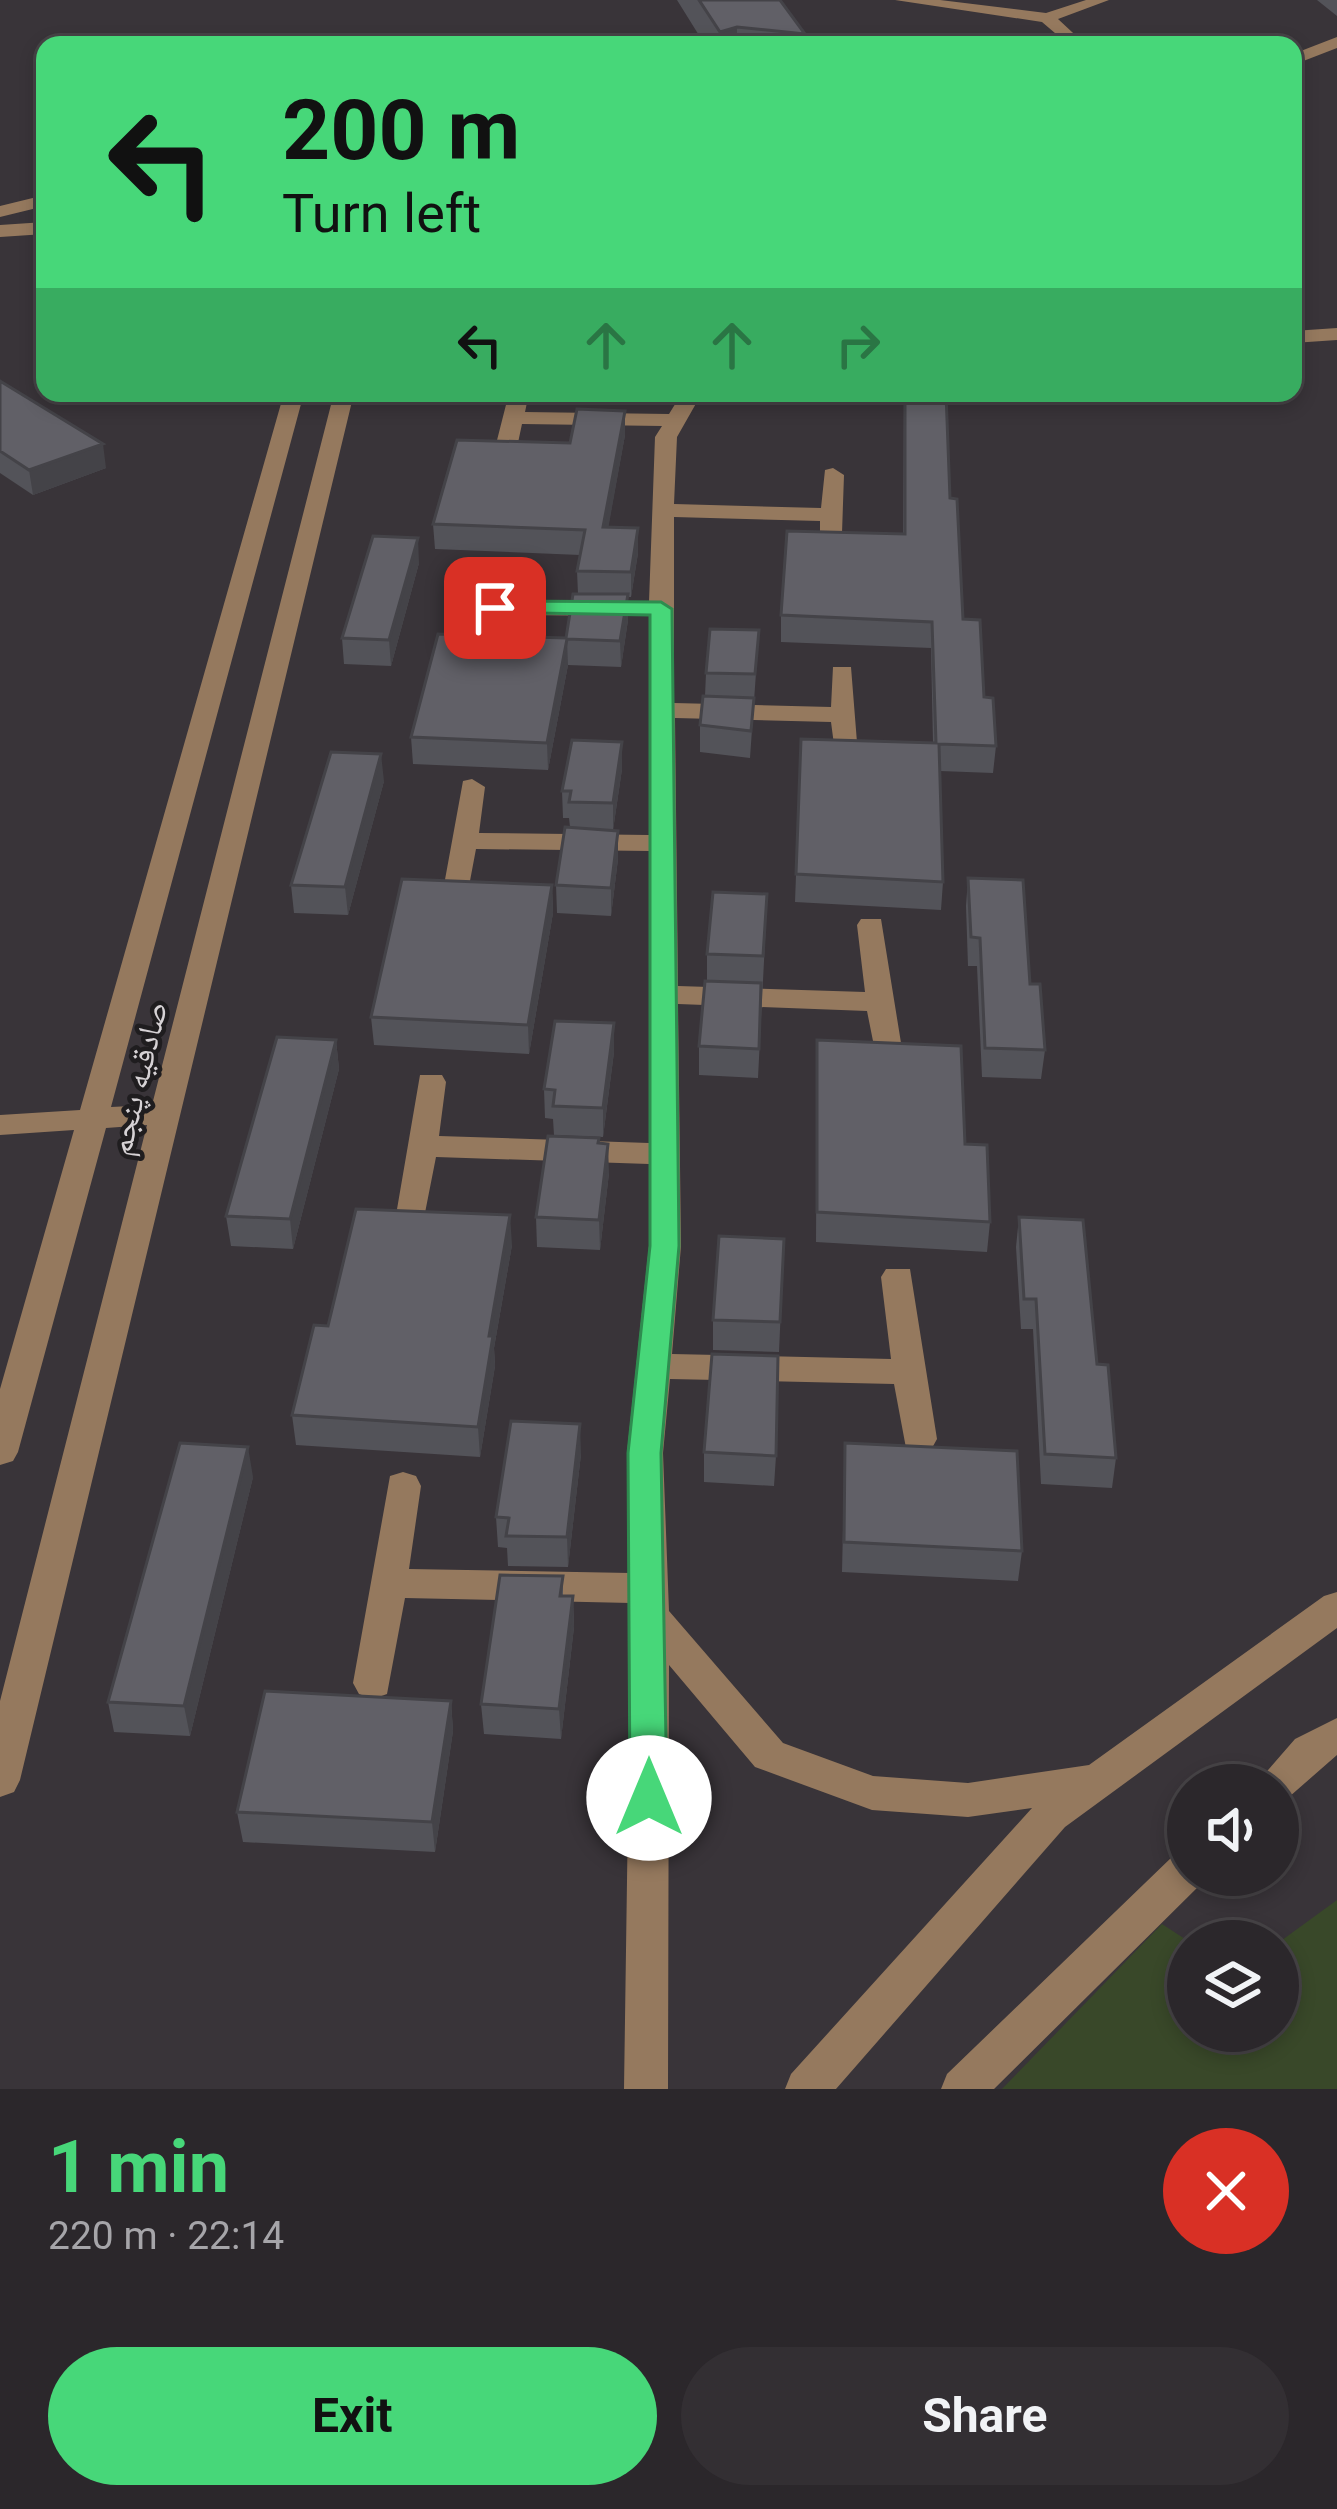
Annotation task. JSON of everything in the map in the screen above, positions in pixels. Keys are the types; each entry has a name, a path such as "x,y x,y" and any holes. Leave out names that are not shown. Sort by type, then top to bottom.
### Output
{"street":[{"path":"903,0 988,6 1047,18 1068,36"},
{"path":"1047,18 1076,4 1101,0"},
{"path":"1302,56 1337,42"},
{"path":"0,212 36,202"},
{"path":"0,230 36,228"},
{"path":"1302,336 1337,334"},
{"path":"1302,357 1337,355"},
{"name":"صادقیه پنجم","path":"0,1452 292,402"},
{"name":"صادقیه پنجم","path":"0,1780 342,402"},
{"path":"505,452 517,402"},
{"path":"646,2089 649,1602 644,1453 664,1246 663,510 666,437 687,402"},
{"path":"513,418 676,420"},
{"path":"831,545 833,475"},
{"path":"663,510 832,515"},
{"path":"488,647 503,572"},
{"path":"495,608 661,609"},
{"path":"842,672 845,755"},
{"path":"661,710 844,715"},
{"path":"456,896 472,787"},
{"path":"464,841 661,844"},
{"path":"871,925 887,1049"},
{"path":"662,994 881,1002"},
{"path":"412,1215 431,1082"},
{"path":"0,1126 94,1115 165,1114"},
{"path":"422,1147 663,1154"},
{"path":"898,1277 919,1439"},
{"path":"652,1366 910,1372"},
{"path":"373,1683 403,1486"},
{"path":"388,1583 649,1602 770,1755 872,1793 968,1800 1097,1781"},
{"path":"807,2089 1051,1815 1337,1607"},
{"path":"1296,1764 1337,1735"},
{"path":"963,2089 1167,1890"}],"green space":[{"path":"1337,1900 1337,2089 1002,2089 1162,1924 1167,1927 1167,2052 1299,2052 1299,1928"}],"building":[{"path":"699,0 780,0 805,34 737,27 720,32"},
{"path":"0,381 103,444 29,470 0,451"},
{"path":"905,402 946,402 950,498 957,499 963,619 980,620 984,697 993,698 996,746 939,744 943,882 796,874 801,739 936,743 932,622 781,615 787,531 905,534"},
{"path":"577,409 625,411 603,527 638,528 631,572 577,571 585,530 433,524 457,440 570,443"},
{"path":"373,536 418,538 389,640 342,638"},
{"path":"573,594 628,594 620,641 567,639 547,743 411,737 438,634 566,638"},
{"path":"710,629 759,630 755,674 706,673"},
{"path":"703,696 754,698 751,731 700,725"},
{"path":"572,740 622,742 613,803 569,802 571,791 562,791"},
{"path":"331,752 381,754 345,887 291,885"},
{"path":"565,827 618,831 611,888 556,885"},
{"path":"968,878 1023,880 1030,984 1040,984 1045,1050 985,1048 980,938 971,937"},
{"path":"402,879 552,885 528,1025 371,1017"},
{"path":"713,892 767,894 763,956 707,954"},
{"path":"705,981 761,983 759,1049 699,1046"},
{"path":"555,1021 614,1023 603,1108 553,1106 555,1090 544,1089"},
{"path":"277,1037 336,1040 290,1219 226,1216"},
{"path":"817,1040 961,1046 965,1144 987,1145 990,1222 817,1212"},
{"path":"548,1136 599,1138 598,1143 608,1144 599,1220 536,1217"},
{"path":"356,1209 510,1215 478,1427 292,1415 314,1325 328,1326"},
{"path":"1019,1217 1083,1220 1097,1364 1108,1365 1116,1458 1045,1454 1036,1299 1024,1299"},
{"path":"719,1236 784,1239 780,1322 713,1320"},
{"path":"712,1354 778,1356 776,1456 704,1452"},
{"path":"511,1421 580,1424 567,1537 506,1536 509,1518 496,1517"},
{"path":"180,1443 248,1447 184,1706 108,1702"},
{"path":"845,1443 1017,1451 1022,1551 844,1542"},
{"path":"500,1575 563,1576 560,1596 573,1596 559,1709 481,1704"},
{"path":"265,1691 451,1701 432,1822 237,1812"}],"route":[{"path":"495,608 661,609 664,1246 644,1453 650,1616 649,1798"}]}
